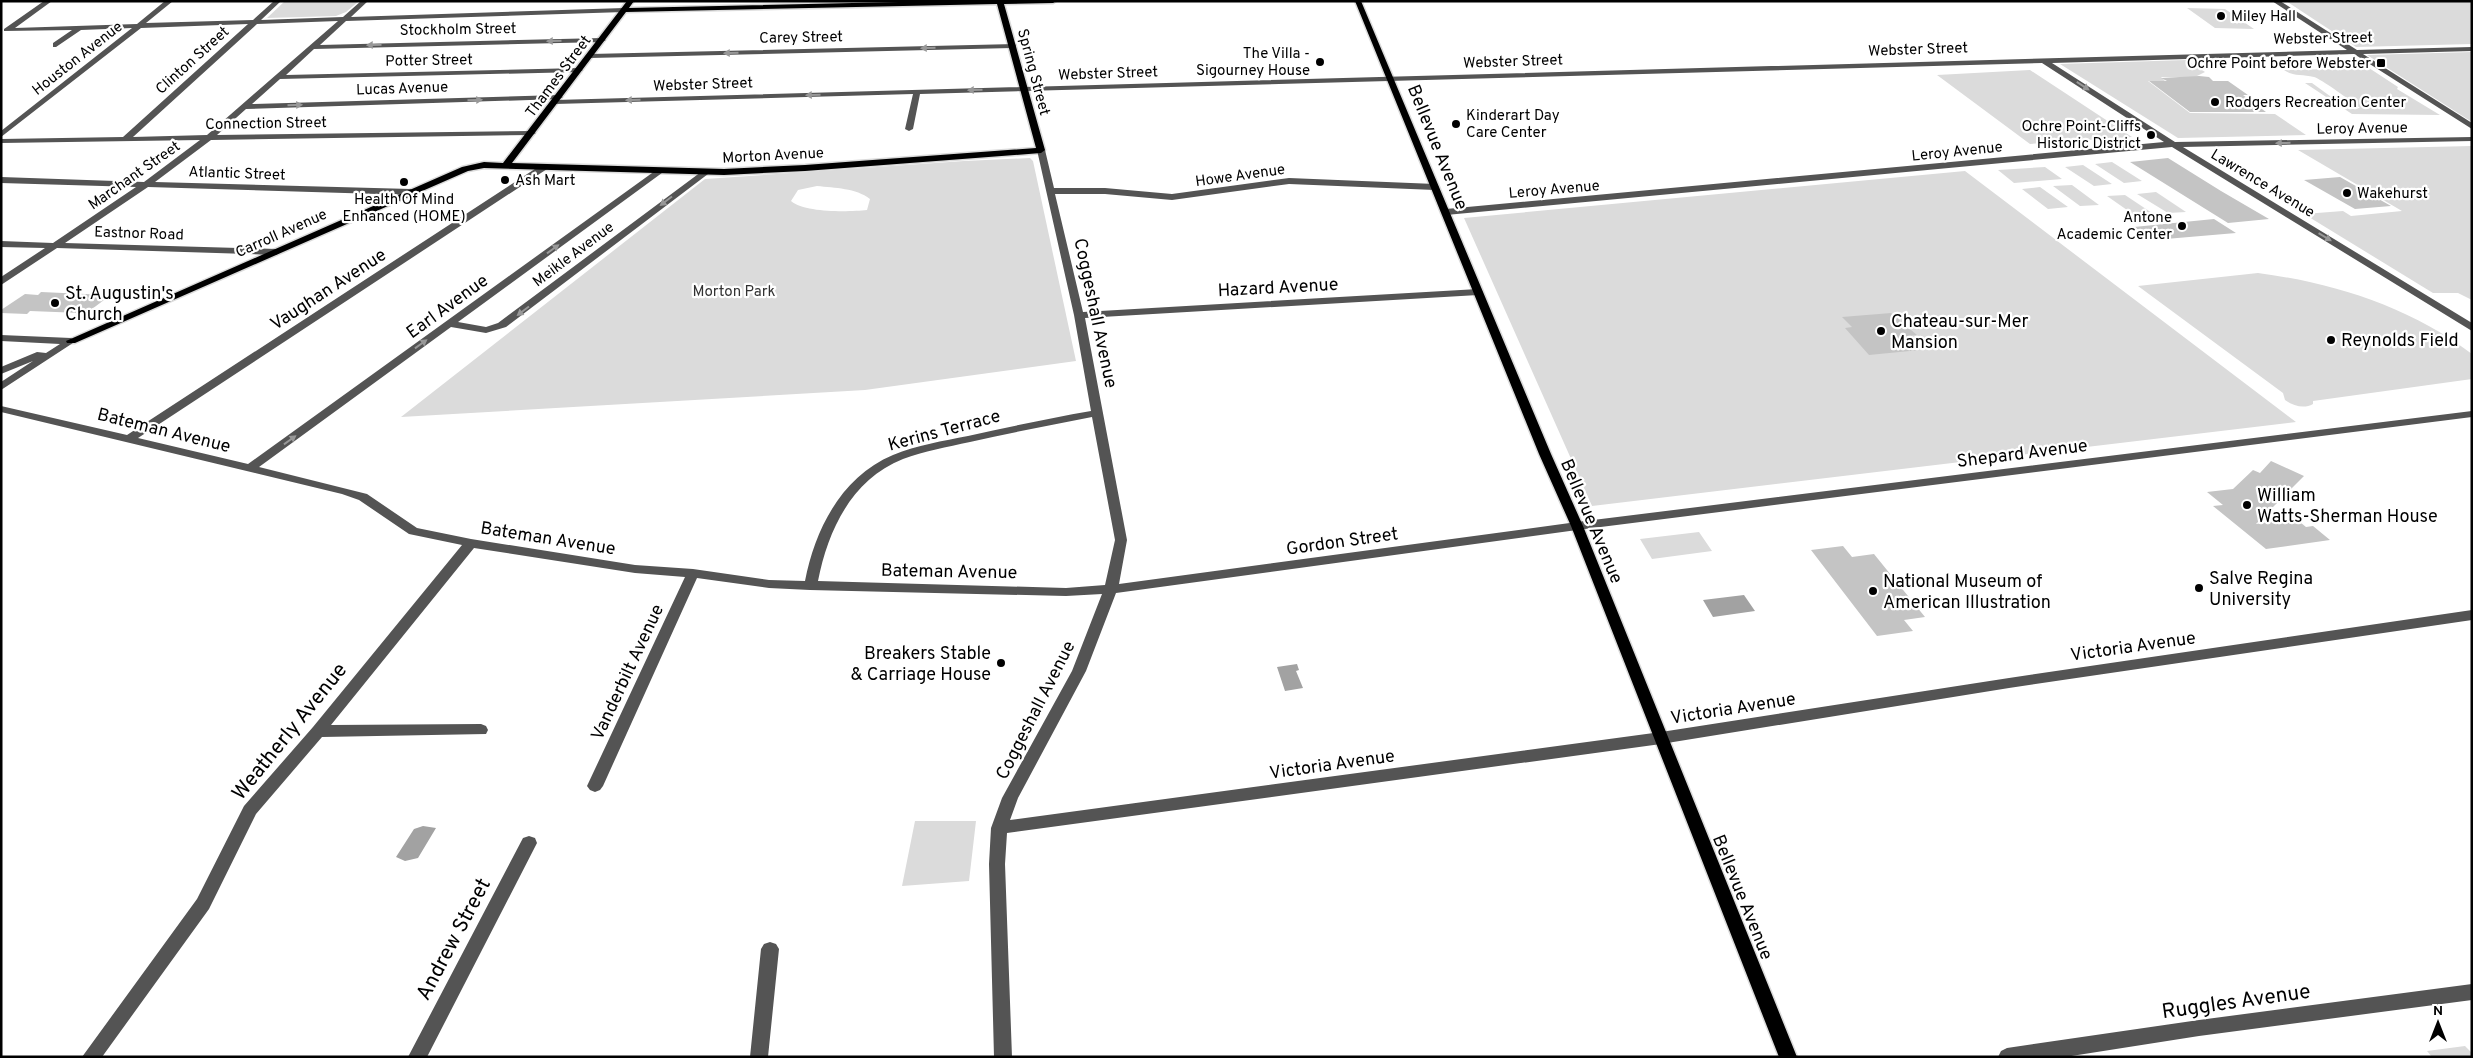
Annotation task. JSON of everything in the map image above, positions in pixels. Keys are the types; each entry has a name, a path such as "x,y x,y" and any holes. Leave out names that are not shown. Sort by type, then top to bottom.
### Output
{"main road":[{"name":"Thames Street","path":"506,165 631,1"},
{"path":"624,10 1053,1"},
{"name":"Bellevue Avenue","path":"1358,1 1577,526 1788,1057"},
{"name":"Spring Street","path":"1000,2 1041,150"},
{"name":"Morton Avenue","path":"506,165 705,172 805,168 1041,150"},
{"name":"Carroll Avenue","path":"71,341 465,169 484,165 506,165"}],"street":[{"path":"4,32 49,1"},
{"name":"Houston Avenue","path":"1,136 170,1"},
{"name":"Clinton Street","path":"125,139 278,1"},
{"name":"Marchant Street","path":"1,282 146,184 209,138 365,1"},
{"path":"2275,1 2472,128"},
{"path":"4,32 80,27 624,10"},
{"path":"56,44 80,27"},
{"name":"Stockholm Street","path":"314,46 602,40"},
{"name":"Carey Street","path":"590,56 1012,46"},
{"name":"Webster Street","path":"557,99 916,92 2472,49"},
{"name":"Lawrence Avenue","path":"2042,60 2174,145 2472,328"},
{"name":"Potter Street","path":"279,77 579,70"},
{"path":"909,128 916,92"},
{"name":"Lucas Avenue","path":"246,107 557,99"},
{"name":"Connection Street","path":"1,141 532,133"},
{"name":"Leroy Avenue","path":"1446,212 2174,145 2472,139"},
{"name":"Coggeshall Avenue","path":"1003,1057 997,864 999,828 1010,798 1079,671 1111,588 1121,540 1078,315 1041,150"},
{"name":"Vaughan Avenue","path":"129,439 544,167"},
{"name":"Earl Avenue","path":"250,468 662,170"},
{"name":"Meikle Avenue","path":"449,324 486,330 502,325 705,172"},
{"name":"Atlantic Street","path":"1,180 411,192"},
{"name":"Howe Avenue","path":"1050,191 1091,190 1172,197 1289,181 1435,187"},
{"name":"Eastnor Road","path":"1,244 276,252"},
{"name":"Hazard Avenue","path":"1078,315 1478,292"},
{"path":"1,338 71,341"},
{"name":"Carroll Avenue","path":"1,371 71,341"},
{"name":"Carroll Avenue","path":"1,387 71,341"},
{"name":"Bateman Avenue","path":"1,409 346,491 363,497 413,531 471,543 635,569 693,573 769,584 1066,592 1111,588"},
{"name":"Kerins Terrace","path":"810,586 820,545 838,508 863,480 880,466 898,457 929,448 1016,428 1098,413"},
{"name":"Shepard Avenue","path":"1577,526 2472,414"},
{"name":"Gordon Street","path":"1111,588 1577,526"},
{"name":"Weatherly Avenue","path":"91,1057 203,904 250,810 318,731 471,543"},
{"name":"Vanderbilt Avenue","path":"595,786 693,573"},
{"name":"Victoria Avenue","path":"999,828 1661,738 2010,683 2472,616"},
{"path":"318,731 481,730"},
{"name":"Andrew Street","path":"417,1057 529,843"},
{"path":"759,1057 770,949"},
{"name":"Ruggles Avenue","path":"2007,1057 2199,1028 2472,992"}],"green space":[{"path":"285,1 359,1 346,12 336,16 267,18"},
{"path":"2286,1 2472,1 2472,44 2356,47"},
{"path":"2187,8 2225,9 2254,29 2215,28"},
{"path":"2472,52 2472,122 2367,55"},
{"path":"2186,60 2205,72 2195,77 2161,77 2165,81 2148,81 2190,113 2275,114 2306,135 2178,138 2060,64"},
{"path":"2369,68 2398,87 2397,89 2440,115 2352,114 2305,83 2312,83 2345,107 2350,109 2360,108 2329,86 2314,77 2284,70"},
{"path":"2030,70 2132,137 2030,144 1937,75"},
{"path":"2472,146 2472,300 2458,293 2433,293 2304,214 2343,211 2351,216 2402,211 2298,150"},
{"name":"Morton Park","path":"1030,158 1033,161 1076,361 865,390 401,417 705,179","holes":["817,186 838,188 864,195 870,199 867,210 816,210 806,208 791,201 798,190"]},
{"path":"2112,162 2142,181 2124,183 2095,164"},
{"path":"2083,165 2112,184 2094,186 2065,167"},
{"path":"2045,167 2062,179 2014,183 1998,170"},
{"path":"1965,171 2296,422 1592,506 1464,218"},
{"path":"2072,185 2099,205 2080,206 2053,186"},
{"path":"2040,187 2068,207 2048,209 2022,189"},
{"path":"2156,192 2186,212 2168,213 2137,194"},
{"path":"2125,195 2155,215 2137,217 2107,196"},
{"name":"Reynolds Field","path":"2258,273 2315,283 2397,310 2448,337 2472,354 2472,379 2313,401 2313,404 2303,407 2295,405 2285,400 2283,393 2138,286"},
{"path":"1699,532 1712,551 1652,559 1640,539"},
{"path":"915,821 976,821 969,881 902,886"},
{"path":"2465,1046 2472,1053 2472,1057 2432,1057 2427,1051"}],"shaded area":[{"path":"1744,595 1755,611 1713,617 1703,600"},
{"path":"1297,664 1299,670 1296,671 1303,688 1285,691 1277,667"},
{"path":"423,826 436,828 418,858 405,861 396,857 414,829"}],"building":[{"name":"Rodgers Recreation Center","path":"2209,77 2213,81 2228,81 2248,95 2243,95 2266,112 2190,112 2149,81 2167,81 2161,78"},
{"path":"2168,158 2269,219 2228,223 2130,162"},
{"name":"Wakehurst","path":"2340,177 2391,206 2355,209 2304,180"},
{"name":"Antone Academic Center","path":"2214,219 2236,233 2154,240 2134,227"},
{"name":"St. Augustin's Church","path":"41,292 107,295 105,297 108,297 88,312 30,311 27,314 1,313 1,310 25,294 38,295"},
{"name":"Chateau-sur-Mer Mansion","path":"1891,313 1917,335 1906,336 1920,350 1869,355 1845,328 1852,327 1842,317"},
{"name":"William Watts-Sherman House","path":"2271,461 2304,476 2256,524 2295,518 2306,527 2313,526 2330,540 2266,549 2213,506 2223,505 2207,492 2233,489 2253,470 2260,473"},
{"name":"National Museum of American Illustration","path":"1843,546 1852,557 1874,554 1925,617 1904,620 1913,631 1877,636 1811,550"}],"place":[{"name":"Miley Hall","path":"2221,16"},
{"name":"The Villa - Sigourney House","path":"1320,62"},
{"name":"Ochre Point before Webster","path":"2381,63"},
{"name":"Rodgers Recreation Center","path":"2215,102"},
{"name":"Kinderart Day Care Center","path":"1456,124"},
{"name":"Ochre Point-Cliffs Historic District","path":"2151,135"},
{"name":"Ash Mart","path":"505,180"},
{"name":"Health Of Mind Enhanced (HOME)","path":"404,182"},
{"name":"Wakehurst","path":"2347,193"},
{"name":"Antone Academic Center","path":"2182,226"},
{"name":"St. Augustin's Church","path":"55,303"},
{"name":"Chateau-sur-Mer Mansion","path":"1881,331"},
{"name":"Reynolds Field","path":"2331,340"},
{"name":"William Watts-Sherman House","path":"2247,505"},
{"name":"Salve Regina University","path":"2199,588"},
{"name":"National Museum of American Illustration","path":"1873,591"},
{"name":"Breakers Stable & Carriage House","path":"1001,663"}]}
